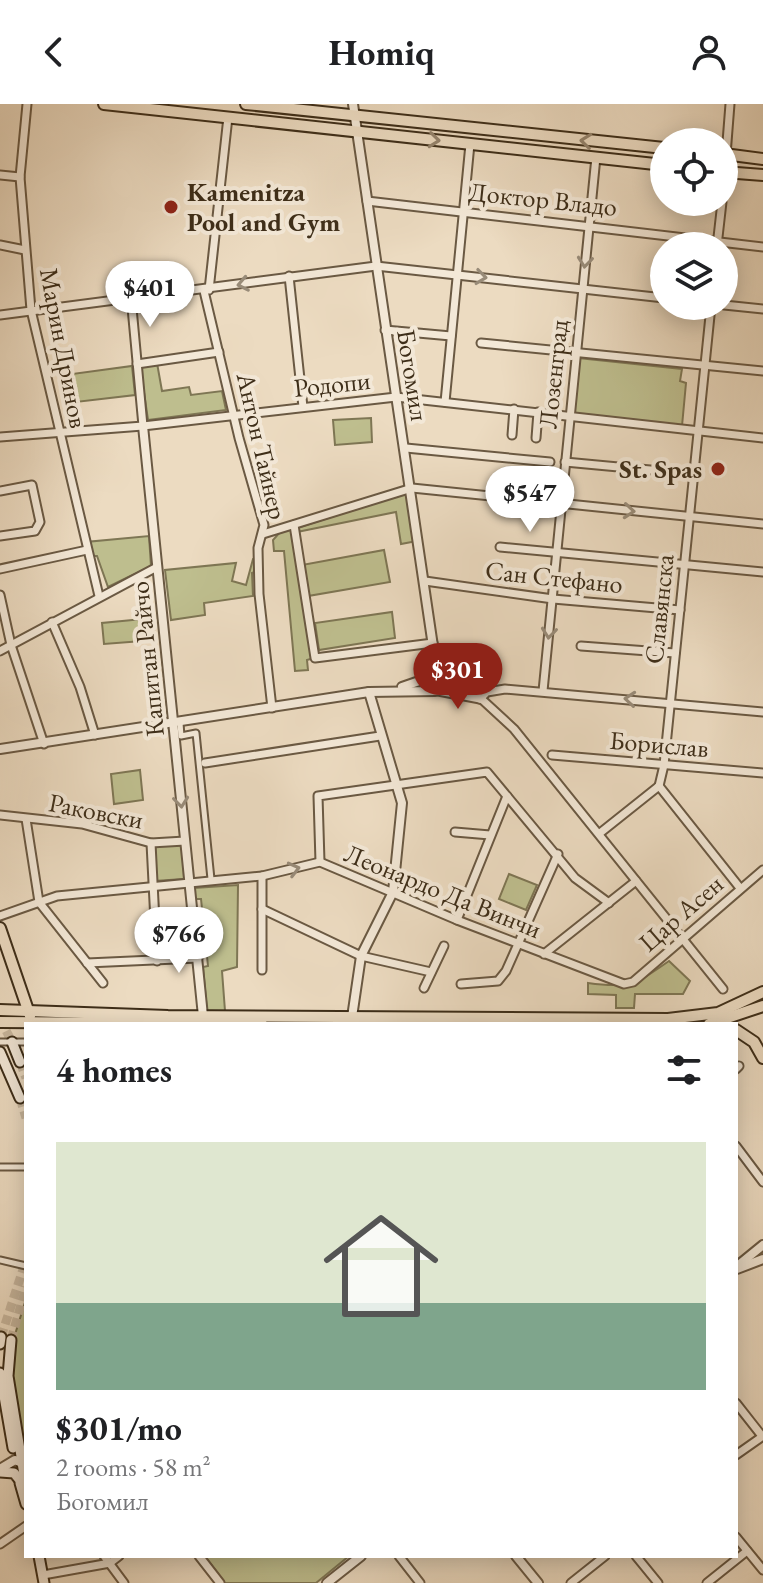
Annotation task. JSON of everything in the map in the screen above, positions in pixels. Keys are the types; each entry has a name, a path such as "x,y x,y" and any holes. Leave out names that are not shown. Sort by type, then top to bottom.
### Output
{"main road":[{"path":"104,104 650,163"},
{"path":"246,104 354,109 650,146"},
{"path":"738,156 763,159"},
{"path":"738,173 763,175"},
{"path":"0,928 31,1012"},
{"path":"0,1010 351,1020 696,1018 742,1004 763,992"},
{"path":"715,1022 763,1006"},
{"path":"25,1022 31,1012"},
{"path":"0,1022 24,1023"},
{"path":"738,1031 754,1042 763,1058"},
{"path":"12,1042 20,1062"},
{"path":"0,1052 20,1098"},
{"path":"0,1344 6,1338"},
{"path":"6,1338 18,1461"},
{"path":"0,1373 22,1483"},
{"path":"0,1470 14,1473 22,1483"},
{"path":"39,1558 43,1579"}],"street":[{"name":"Марин Дринов","path":"27,104 20,177 31,310 99,596"},
{"path":"728,128 730,104"},
{"name":"Богомил","path":"354,109 385,330 412,488 433,648 443,677"},
{"path":"207,290 228,117"},
{"path":"445,402 470,144"},
{"name":"Лозенград","path":"543,691 596,157"},
{"path":"0,175 20,177"},
{"name":"Доктор Владо","path":"367,201 650,233"},
{"path":"0,245 25,250"},
{"name":"Доктор Владо","path":"738,245 763,247"},
{"path":"0,315 376,266 650,296"},
{"path":"289,276 303,407"},
{"name":"Антон Тайнер","path":"207,290 234,414 264,525 258,548 259,594 272,708"},
{"name":"Капитан Райчо","path":"131,297 157,567 177,724 185,841 203,1016"},
{"path":"738,306 763,309"},
{"name":"Славянска","path":"659,786 664,765 710,320"},
{"path":"385,330 451,336"},
{"path":"481,343 763,371"},
{"path":"137,364 219,352"},
{"name":"Родопи","path":"0,437 143,426 396,397 763,438"},
{"path":"512,435 514,409"},
{"path":"536,438 538,412"},
{"path":"406,448 550,462"},
{"path":"565,462 693,474"},
{"path":"0,491 32,485 39,528 0,536"},
{"path":"263,534 412,488 763,524"},
{"path":"294,525 315,658 433,648"},
{"path":"500,547 763,572"},
{"path":"0,569 87,550"},
{"path":"0,651 157,567"},
{"name":"Сан Стефано","path":"425,581 553,599 680,610"},
{"path":"0,598 11,645 44,744"},
{"path":"52,622 80,687 95,735"},
{"path":"581,646 675,653"},
{"name":"Богомил","path":"429,677 433,648"},
{"path":"429,677 435,690"},
{"path":"394,690 429,677 443,677 480,699 514,729 723,989"},
{"path":"435,690 444,686 443,677"},
{"path":"0,749 394,690 435,690 480,699 497,689 543,691 763,712"},
{"path":"351,1020 361,956 393,892 402,803 369,692"},
{"path":"177,724 181,736 196,733 202,764 211,879"},
{"path":"202,764 380,736"},
{"name":"Борислав","path":"552,755 763,773"},
{"path":"320,862 318,796 487,772 575,878 609,903"},
{"path":"600,833 659,786 740,888"},
{"path":"457,920 507,796"},
{"name":"Раковски","path":"0,815 82,824 151,843 185,841"},
{"path":"26,819 39,902 103,983"},
{"path":"455,832 490,835"},
{"path":"151,843 157,961"},
{"path":"461,984 498,981 558,854"},
{"name":"Леонардо Да Винчи","path":"0,916 57,896 262,876 320,862 517,944 619,983 633,982"},
{"name":"Цар Асен","path":"633,982 763,870"},
{"path":"262,876 262,970"},
{"path":"544,954 636,881"},
{"path":"262,909 361,956 431,972"},
{"path":"424,988 444,946"},
{"path":"87,963 198,958"},
{"path":"0,1042 24,1042"},
{"path":"738,1149 763,1182"},
{"path":"0,1167 24,1167"},
{"path":"738,1266 763,1245"},
{"path":"738,1267 763,1259"},
{"path":"0,1260 24,1266"},
{"path":"738,1406 762,1436 738,1454"},
{"path":"0,1470 18,1461"},
{"path":"0,1544 24,1527"},
{"path":"738,1540 763,1570"},
{"path":"707,1583 747,1551"},
{"path":"201,1558 220,1583"},
{"path":"327,1583 358,1558"},
{"path":"401,1558 420,1583"},
{"path":"518,1558 538,1583"},
{"path":"571,1583 602,1558"},
{"path":"638,1558 658,1583"},
{"path":"43,1579 107,1560 124,1583"}],"green space":[{"path":"578,358 682,369 680,381 686,383 682,426 573,414"},
{"path":"157,363 162,391 189,387 191,395 222,391 226,410 148,420 140,365"},
{"path":"132,366 135,395 76,402 72,374"},
{"path":"371,418 372,442 335,445 333,420"},
{"path":"409,492 417,541 401,544 396,512 297,532 297,528"},
{"path":"291,529 314,658 307,660 308,670 295,671 284,551 274,551 273,540 281,531"},
{"path":"149,536 151,566 108,587 97,556 90,556 86,542"},
{"path":"384,550 390,582 308,596 302,565"},
{"path":"257,558 257,571 252,573 253,596 204,603 205,615 171,620 165,570 236,563 232,581 246,585 253,559"},
{"path":"392,612 395,638 319,650 315,623"},
{"path":"153,618 155,640 104,644 102,623"},
{"path":"140,770 143,800 114,804 111,774"},
{"path":"183,844 184,879 154,881 152,845"},
{"path":"509,874 537,885 526,910 499,899"},
{"path":"238,885 237,967 222,971 225,1011 207,1011 203,967 208,966 201,899 195,899 194,888"},
{"path":"669,961 690,981 683,994 635,994 634,1008 616,1008 616,995 588,994 588,983 632,983"},
{"path":"24,1305 24,1458 11,1363 13,1341"},
{"path":"206,1558 347,1558 316,1583 225,1583"}],"tunnel":[{"path":"0,1019 12,1042"},
{"path":"20,1062 24,1073"},
{"path":"20,1098 24,1111"},
{"path":"1,1337 24,1266"},
{"path":"11,1340 24,1294"}],"place":[{"name":"Kamenitza Pool and Gym","path":"171,207"},
{"name":"St. Spas","path":"718,469"}]}
